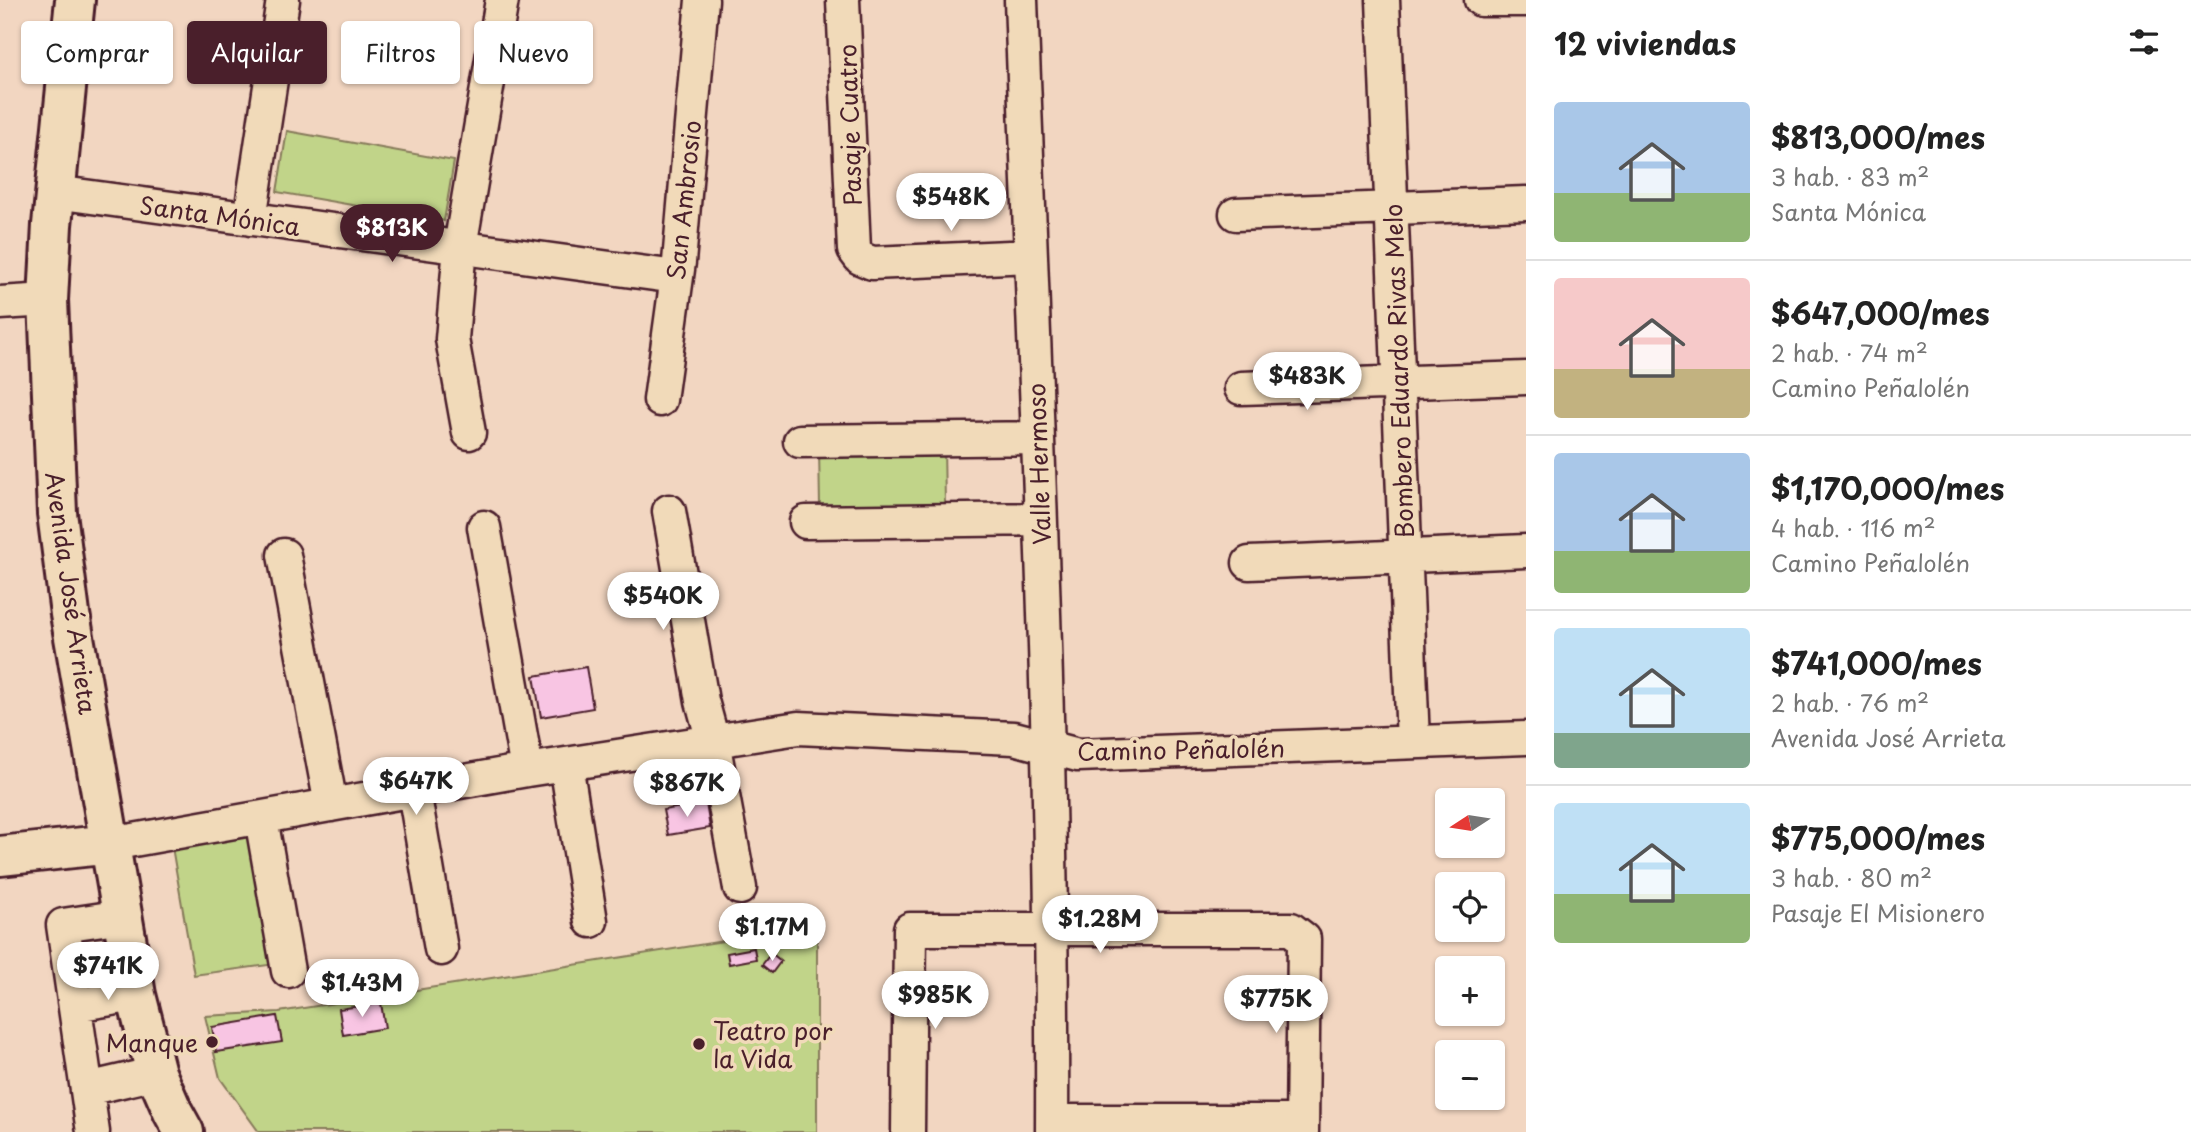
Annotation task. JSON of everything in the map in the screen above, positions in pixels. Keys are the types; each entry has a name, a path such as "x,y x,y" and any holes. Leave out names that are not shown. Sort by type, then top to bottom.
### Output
{"main road":[{"name":"Avenida José Arrieta","path":"75,0 55,192 48,300 53,449 62,557 136,995 156,1073 184,1132"},
{"path":"0,856 111,844"}],"street":[{"path":"250,219 283,0"},
{"path":"469,433 452,339 460,247 502,0"},
{"name":"San Ambrosio","path":"660,400 676,277 702,0"},
{"name":"Pasaje Cuatro","path":"843,0 854,250 860,258 872,263 1031,256"},
{"name":"Valle Hermoso","path":"1021,0 1049,746 1053,929 1052,1127"},
{"name":"Bombero Eduardo Rivas Melo","path":"1383,0 1413,742"},
{"path":"1481,0 1526,0"},
{"name":"Santa Mónica","path":"55,192 676,277"},
{"path":"1236,214 1526,203"},
{"path":"0,303 48,300"},
{"path":"1241,388 1526,378"},
{"path":"800,441 1037,438"},
{"path":"669,511 702,701 713,741 740,888"},
{"path":"806,522 1040,519"},
{"path":"484,527 527,770"},
{"path":"1249,563 1526,551"},
{"path":"284,555 331,805"},
{"name":"Camino Peñalolén","path":"111,844 527,770 798,728 1014,738 1078,755 1526,738"},
{"path":"566,765 591,922"},
{"path":"414,791 441,949"},
{"path":"261,818 288,971"},
{"path":"93,1132 63,925 123,916"},
{"path":"908,1132 910,929 1290,929 1304,939 1302,1127 1052,1127"},
{"path":"75,1005 136,995"},
{"path":"87,1089 156,1073"}],"green space":[{"path":"287,131 454,161 444,221 277,192"},
{"path":"944,445 945,505 820,507 819,447"},
{"path":"255,831 276,964 194,975 172,847"},
{"path":"817,926 817,1132 259,1132 220,1078 205,1016 279,1012"}],"building":[{"path":"586,667 593,708 541,717 534,676"},
{"path":"706,803 710,828 668,835 663,810"},
{"path":"754,948 756,959 729,964 727,953"},
{"path":"771,953 781,961 772,973 762,965"},
{"path":"381,1003 385,1028 343,1035 339,1009"},
{"path":"277,1016 282,1042 216,1052 212,1027"}],"place":[{"name":"Manque","path":"212,1042"},
{"name":"Teatro por la Vida","path":"699,1044"}]}
